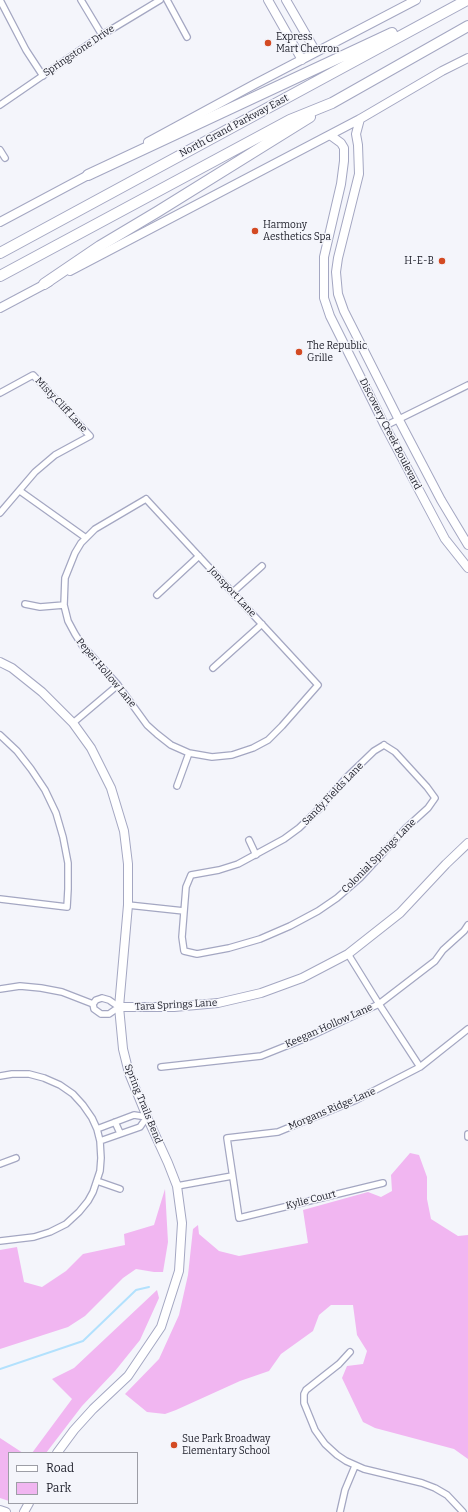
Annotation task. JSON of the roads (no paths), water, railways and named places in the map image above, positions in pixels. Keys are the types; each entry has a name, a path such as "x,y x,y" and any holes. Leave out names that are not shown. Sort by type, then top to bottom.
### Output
{"highway":[{"name":"North Grand Parkway East","path":"0,252 467,0"},
{"path":"88,175 420,20 435,17"},
{"name":"North Grand Parkway East","path":"0,276 290,120 332,102 468,26"},
{"path":"44,284 100,246 332,102"}],"street":[{"path":"0,0 26,50 43,76"},
{"path":"81,0 102,35"},
{"name":"Springstone Drive","path":"0,105 102,35 160,0"},
{"path":"167,0 186,37"},
{"path":"268,0 302,60"},
{"path":"286,0 316,52"},
{"path":"0,222 316,52 416,0"},
{"path":"0,308 360,119 468,58"},
{"name":"Discovery Creek Boulevard","path":"360,119 356,134 360,174 338,258 336,272 338,294 344,311 399,420 441,500 468,544"},
{"name":"Discovery Creek Boulevard","path":"330,135 341,143 344,148 344,161 341,184 324,257 324,298 330,316 385,426 445,540 468,568"},
{"path":"0,150 5,158"},
{"name":"Misty Cliff Lane","path":"0,393 33,375 90,436 55,455 35,472 20,491"},
{"path":"385,426 468,385"},
{"path":"0,513 20,491 86,538"},
{"name":"Peper Hollow Lane","path":"146,499 95,529 75,552 65,578 64,605 68,621 82,645 118,685 147,724 171,745 189,753 212,757 232,755 253,748 268,740 318,685"},
{"name":"Jonsport Lane","path":"146,499 318,685"},
{"path":"427,506 441,500"},
{"path":"157,595 199,556"},
{"path":"233,592 262,566"},
{"path":"25,604 40,607 64,605"},
{"path":"213,668 262,624"},
{"name":"Spring Trails Bend","path":"0,662 12,668 42,692 73,722 91,748 111,788 124,831 128,864 128,905 119,1007 123,1049 129,1073 177,1186 182,1223 179,1271 161,1327 128,1376 93,1409 74,1430 58,1452"},
{"path":"73,722 118,685"},
{"path":"0,735 17,751 32,769 45,790 56,813 63,837 68,864 67,907 0,900"},
{"name":"Sandy Fields Lane","path":"184,911 186,887 191,875 220,870 238,864 284,839 300,828 374,751 384,745 395,752 428,787 435,798"},
{"path":"177,786 189,753"},
{"name":"Colonial Springs Lane","path":"184,911 182,937 184,951 197,954 229,948 260,939 290,926 318,911 337,898 360,878 406,828 428,808 435,798"},
{"path":"249,840 256,855"},
{"name":"Tara Springs Lane","path":"119,1007 196,1006 240,999 302,978 348,954 400,913 468,843"},
{"path":"128,905 184,911"},
{"name":"Keegan Hollow Lane","path":"161,1067 261,1056 311,1036 378,1004 435,961 443,950 464,931 468,925"},
{"path":"348,954 378,1004 420,1067"},
{"path":"0,989 20,986 41,988 62,992 93,1004"},
{"path":"102,998 109,1000 119,1007 108,1014 101,1014 94,1010 93,1004 96,1000 102,998"},
{"name":"Morgans Ridge Lane","path":"232,1176 227,1138 278,1132 356,1100 420,1067 468,1029"},
{"path":"0,1076 28,1074 44,1078 60,1085 73,1094 92,1118 97,1129 100,1141 101,1158 97,1181 88,1201 66,1224 50,1232 34,1237 0,1241"},
{"path":"97,1129 134,1115 147,1117 140,1127 100,1141"},
{"path":"115,1122 120,1133"},
{"path":"0,1164 16,1158"},
{"path":"177,1186 232,1176"},
{"name":"Kylie Court","path":"232,1176 239,1218 383,1183"},
{"path":"97,1181 120,1189"},
{"path":"350,1352 339,1364 306,1390 304,1394 304,1403 315,1430 325,1444 337,1455 355,1466 435,1488 447,1495 463,1512"},
{"path":"340,1512 345,1490 355,1466"},
{"path":"0,1510 6,1512"}],"waterway":[{"path":"0,1369 83,1341 136,1290 149,1287"}],"place":[{"name":"Express Mart Chevron","path":"268,43"},
{"name":"Harmony Aesthetics Spa","path":"255,231"},
{"name":"H-E-B","path":"442,261"},
{"name":"The Republic Grille","path":"299,352"},
{"name":"Sue Park Broadway Elementary School","path":"174,1445"}]}
